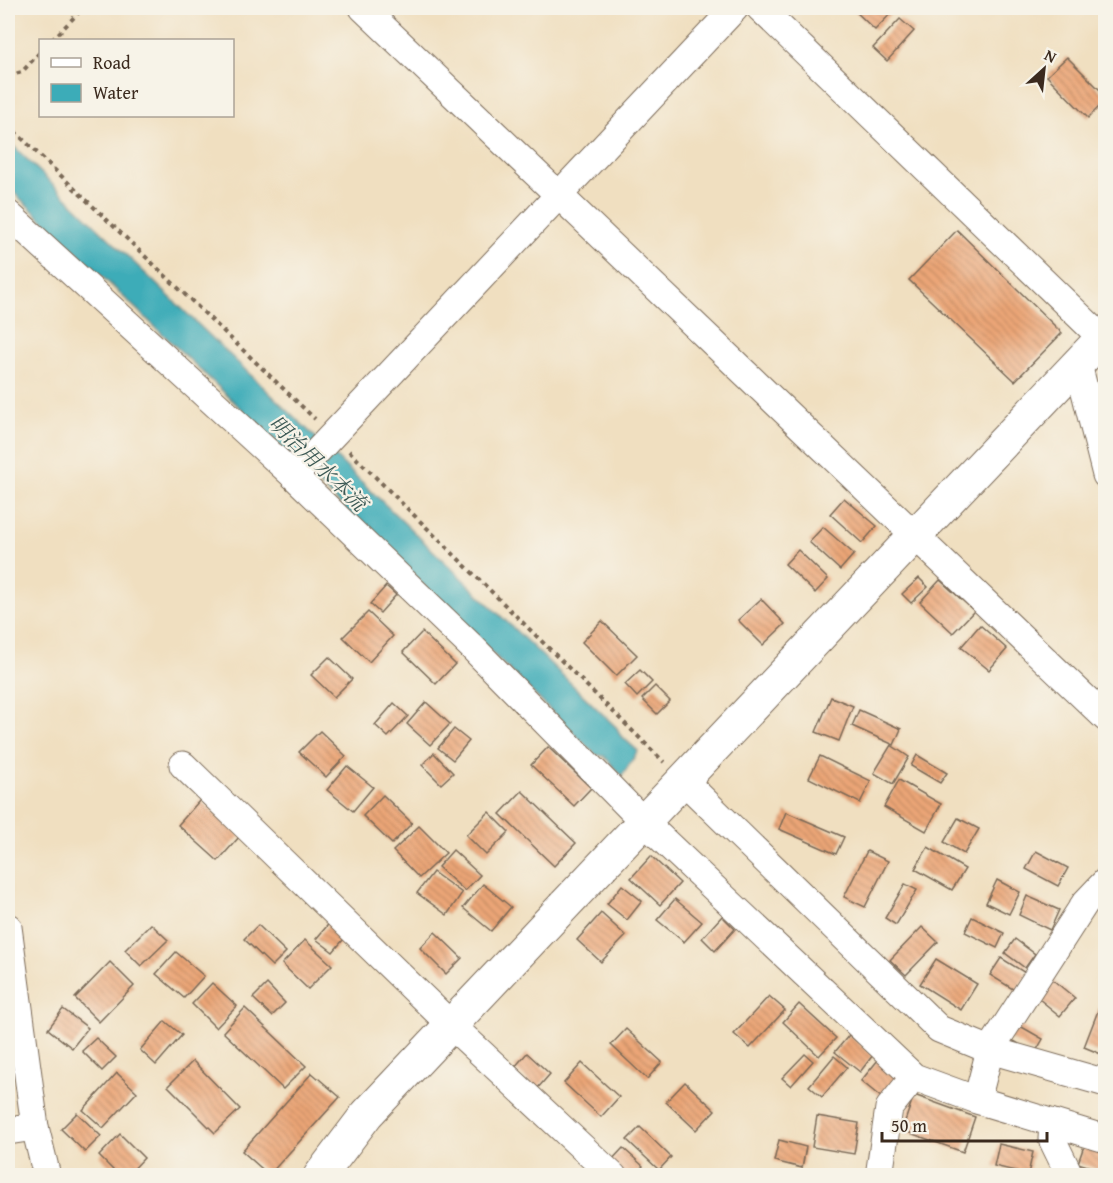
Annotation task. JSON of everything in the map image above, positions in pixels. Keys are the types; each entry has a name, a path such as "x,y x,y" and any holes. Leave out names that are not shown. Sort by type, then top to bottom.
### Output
{"street":[{"path":"363,8 1106,718"},
{"path":"294,476 735,8"},
{"path":"320,1176 368,1114 451,1024 1104,336 760,8"},
{"path":"8,214 294,476 914,1077 977,1100 1106,1139"},
{"path":"1078,364 1106,474"},
{"path":"183,765 451,1024 613,1176"},
{"path":"681,784 939,1029 990,1050 1106,1083"},
{"path":"977,1100 990,1050 1085,903 1106,881"},
{"path":"8,927 35,1127 46,1176"},
{"path":"879,1176 889,1108 914,1077"},
{"path":"1053,1123 1052,1139 1070,1176"},
{"path":"8,1131 35,1127"}],"path":[{"path":"53,39 83,8"},
{"path":"8,76 22,72 39,53"}],"water":[{"name":"明治用水本流","path":"8,141 617,728 620,735 638,751 622,776 604,756 596,755 293,458 8,187"}],"building":[{"path":"852,8 896,8 875,30"},
{"path":"900,19 914,31 887,61 873,48"},
{"path":"1067,57 1106,96 1106,100 1088,118 1047,76"},
{"path":"957,230 1062,333 1015,381 909,280"},
{"path":"844,498 877,526 862,543 830,514"},
{"path":"823,527 854,554 840,570 809,542"},
{"path":"798,550 828,579 815,593 785,564"},
{"path":"919,578 928,587 911,603 902,594"},
{"path":"940,580 974,611 953,633 920,602"},
{"path":"386,586 396,595 380,613 370,604"},
{"path":"761,599 785,624 763,645 738,620"},
{"path":"368,612 393,636 369,662 343,637"},
{"path":"602,621 637,655 616,676 582,642"},
{"path":"980,625 1007,649 989,670 961,647"},
{"path":"422,632 455,664 436,684 403,652"},
{"path":"329,657 352,679 334,697 311,675"},
{"path":"640,670 652,682 637,697 625,684"},
{"path":"655,686 670,701 657,714 642,699"},
{"path":"831,697 853,706 839,741 816,732"},
{"path":"426,702 450,724 430,745 407,724"},
{"path":"394,703 408,716 388,737 375,725"},
{"path":"859,710 901,729 894,745 852,726"},
{"path":"454,729 469,741 453,760 438,748"},
{"path":"320,731 346,756 326,777 299,752"},
{"path":"891,745 909,757 893,784 874,773"},
{"path":"548,747 591,788 574,806 531,765"},
{"path":"434,753 453,773 441,784 422,765"},
{"path":"917,755 947,773 940,783 911,766"},
{"path":"820,756 871,781 860,803 809,778"},
{"path":"347,766 373,787 353,811 327,790"},
{"path":"899,780 941,804 926,831 884,807"},
{"path":"522,791 576,843 554,866 500,814"},
{"path":"383,795 412,823 392,844 363,816"},
{"path":"200,800 240,836 218,861 178,825"},
{"path":"489,812 509,832 486,855 466,835"},
{"path":"786,812 844,837 836,854 779,829"},
{"path":"958,818 979,829 964,854 944,842"},
{"path":"419,826 446,853 419,878 393,851"},
{"path":"928,847 965,869 952,890 915,869"},
{"path":"453,850 480,875 465,891 438,867"},
{"path":"867,851 888,861 865,907 844,897"},
{"path":"1036,851 1068,868 1058,886 1026,869"},
{"path":"651,856 680,883 660,905 631,878"},
{"path":"433,872 462,893 447,915 417,893"},
{"path":"997,880 1020,892 1009,914 986,903"},
{"path":"483,884 511,907 491,931 463,908"},
{"path":"905,884 917,890 896,925 885,918"},
{"path":"622,885 642,901 627,920 607,904"},
{"path":"1027,896 1059,910 1050,930 1019,915"},
{"path":"675,899 702,922 684,942 657,920"},
{"path":"601,913 626,936 601,962 577,940"},
{"path":"722,916 735,929 715,951 702,938"},
{"path":"972,917 1004,933 997,948 965,932"},
{"path":"332,920 348,934 333,952 316,939"},
{"path":"151,924 168,940 141,966 125,950"},
{"path":"258,925 286,952 272,966 244,939"},
{"path":"922,927 938,942 906,975 890,960"},
{"path":"435,932 462,958 446,974 420,948"},
{"path":"1015,939 1035,954 1025,968 1005,953"},
{"path":"305,940 332,965 308,989 282,964"},
{"path":"176,952 204,976 184,998 156,974"},
{"path":"1001,958 1027,974 1016,991 990,975"},
{"path":"936,959 977,984 961,1010 920,984"},
{"path":"110,962 134,986 99,1022 75,998"},
{"path":"1048,976 1075,998 1060,1016 1033,994"},
{"path":"212,983 237,1006 216,1028 192,1004"},
{"path":"267,984 285,1003 272,1016 253,998"},
{"path":"769,996 785,1010 750,1048 734,1034"},
{"path":"1101,1003 1106,1004 1106,1042 1101,1054 1084,1047"},
{"path":"799,1004 836,1038 819,1056 783,1022"},
{"path":"245,1008 306,1066 283,1089 223,1032"},
{"path":"63,1009 88,1028 72,1048 48,1029"},
{"path":"165,1021 182,1035 156,1065 140,1050"},
{"path":"1013,1022 1043,1039 1035,1053 1005,1036"},
{"path":"626,1029 662,1062 647,1079 611,1045"},
{"path":"849,1035 873,1055 860,1072 835,1052"},
{"path":"96,1038 116,1057 102,1071 82,1051"},
{"path":"527,1053 550,1074 537,1089 514,1068"},
{"path":"805,1054 813,1061 791,1086 782,1078"},
{"path":"834,1056 847,1067 822,1097 809,1086"},
{"path":"878,1060 899,1077 882,1098 861,1081"},
{"path":"193,1061 240,1109 215,1133 168,1086"},
{"path":"582,1063 619,1097 601,1117 564,1083"},
{"path":"117,1073 137,1092 103,1128 83,1110"},
{"path":"312,1073 340,1097 269,1175 242,1151"},
{"path":"685,1082 715,1110 696,1130 666,1102"},
{"path":"914,1095 975,1117 963,1152 902,1130"},
{"path":"77,1113 101,1136 85,1152 61,1129"},
{"path":"817,1116 859,1123 854,1154 812,1147"},
{"path":"640,1127 671,1157 659,1170 627,1140"},
{"path":"120,1134 144,1158 127,1176 119,1176 99,1156"},
{"path":"779,1140 806,1147 802,1168 774,1161"},
{"path":"1085,1143 1106,1150 1106,1172 1078,1163"},
{"path":"999,1144 1033,1152 1028,1174 994,1166"},
{"path":"623,1148 643,1166 634,1176 623,1176 609,1163"},
{"path":"221,1169 227,1176 215,1176"}]}
